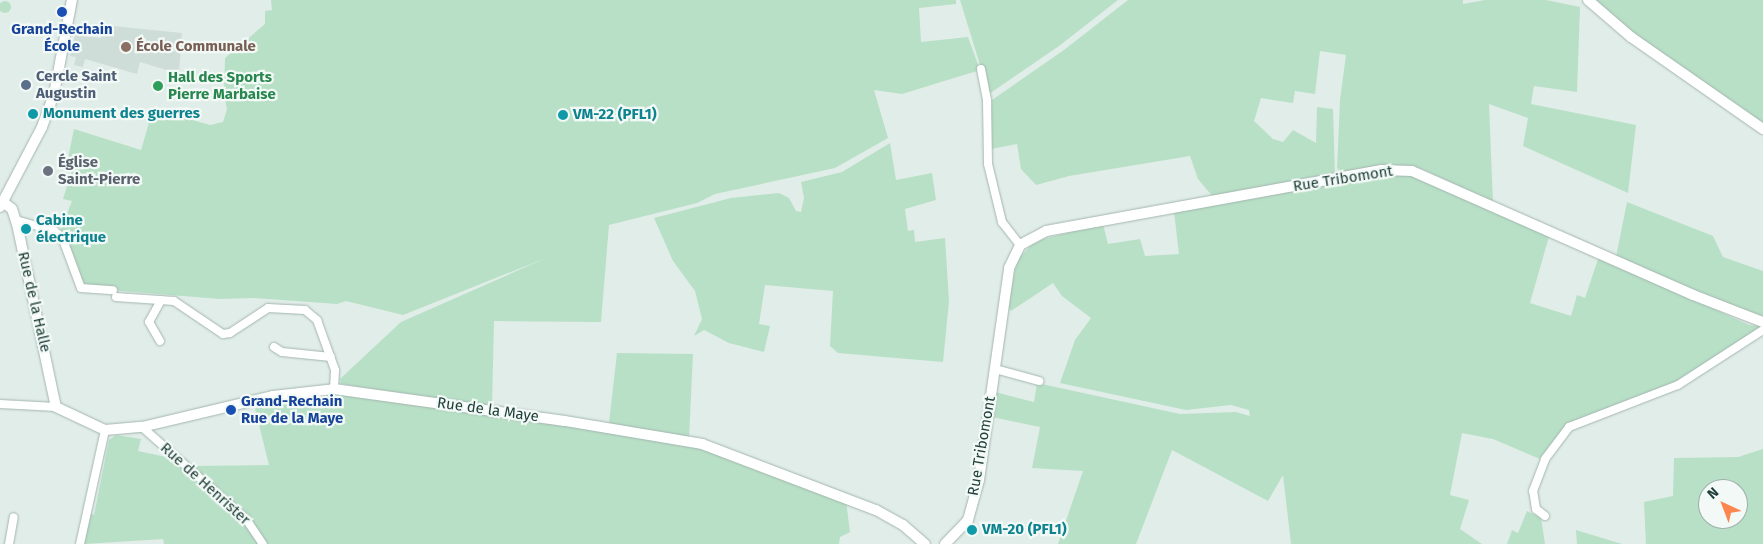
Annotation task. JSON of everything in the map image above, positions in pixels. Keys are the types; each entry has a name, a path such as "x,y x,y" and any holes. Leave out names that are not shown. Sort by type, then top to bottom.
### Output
{"street":[{"path":"2,205 42,127 54,94 72,0"},
{"path":"1588,0 1624,32 1763,129"},
{"path":"981,69 987,100 988,164 1002,222 1020,245"},
{"name":"Rue Tribomont","path":"946,544 968,520 979,480 1009,268 1020,245 1046,231 1382,170 1412,171 1693,295 1763,322"},
{"name":"Rue de la Halle","path":"2,205 12,208 16,220 56,407"},
{"path":"16,220 54,231 62,237 82,288 183,305 214,331 223,334 230,333 268,308 304,310 317,320 331,357 334,389"},
{"path":"160,342 150,322 161,300"},
{"path":"1545,516 1536,509 1533,491 1544,459 1569,427 1678,385 1732,353 1763,330"},
{"path":"274,347 282,352 331,357"},
{"path":"995,369 1039,381"},
{"name":"Rue de la Maye","path":"105,430 142,427 273,396 334,389 566,421 702,444 863,504 897,521 920,542"},
{"path":"0,404 56,407 105,430 80,544"},
{"name":"Rue de Henrister","path":"142,427 246,519 263,544"},
{"path":"9,544 14,517"}],"shaded area":[{"name":"École Communale","path":"103,25 182,33 179,74 140,62 137,74 85,59 83,67 74,65 76,57 70,56 75,35 101,38"}],"green space":[{"path":"271,0 956,0 956,4 919,8 921,42 968,37 980,70 902,94 874,90 888,138 835,168 715,194 697,203 609,225 601,322 494,321 492,407 341,384 340,379 401,322 546,258 403,315 346,301 337,304 254,298 220,299 85,288 79,282 69,244 60,232 72,201 63,199 72,170 66,168 74,129 141,150 153,109 210,125 223,122 227,109 224,96 225,58 265,24 265,11 272,10"},
{"path":"960,0 1118,0 1059,46 989,94"},
{"path":"1128,0 1463,0 1463,4 1485,0 1546,0 1580,7 1577,92 1534,86 1531,104 1636,125 1628,193 1523,146 1528,118 1489,104 1493,202 1422,169 1394,166 1343,173 1337,168 1340,100 1346,55 1320,51 1315,94 1295,91 1293,103 1261,98 1254,121 1273,139 1283,142 1293,130 1316,143 1317,107 1333,109 1335,176 1386,172 1418,176 1550,233 1530,303 1571,316 1577,295 1585,298 1599,256 1749,325 1759,326 1759,331 1671,385 1574,421 1562,430 1540,459 1493,439 1462,433 1450,495 1469,500 1460,529 1482,544 1291,544 1283,475 1268,501 1172,450 1136,544 1058,544 1083,471 1032,468 1040,427 992,417 995,392 1034,402 1037,383 1180,414 1236,412 1250,416 1249,410 1231,405 1186,410 1060,383 1075,340 1091,318 1062,296 1053,283 1011,311 1008,307 1017,260 1035,241 1103,224 1108,244 1140,239 1145,256 1179,254 1174,212 1219,204 1198,179 1190,156 1069,176 1036,185 1021,169 1017,144 991,149 992,100 1064,50"},
{"path":"1593,0 1763,0 1763,123 1642,41"},
{"path":"3,1 7,1 11,7 7,13 3,13 -1,9 -1,5"},
{"path":"890,143 896,180 932,173 936,200 905,209 908,231 914,230 915,242 945,238 949,301 943,362 838,353 830,346 833,291 765,285 759,324 770,326 764,352 729,343 704,330 694,336 702,319 695,291 673,261 654,218 731,198 779,193 789,198 796,211 801,212 804,198 801,182 842,172"},
{"path":"1627,202 1713,236 1723,257 1763,271 1763,318 1616,257"},
{"path":"617,353 693,354 689,438 609,423"},
{"path":"336,393 687,443 846,501 850,532 840,537 839,544 266,544 251,519 191,466 269,465 254,405"},
{"path":"116,435 141,439 138,451 171,458 182,466 247,523 261,544 164,544 163,539 84,544 90,514 94,515 109,440"},
{"path":"1763,449 1763,544 1646,544 1644,502 1673,496 1674,458 1738,457"},
{"path":"1527,511 1541,518 1545,544 1507,544 1512,530 1518,533"},
{"path":"1576,530 1622,544 1577,544"}],"place":[{"name":"Grand-Rechain École","path":"62,12"},
{"name":"École Communale","path":"126,47"},
{"name":"Cercle Saint Augustin","path":"26,85"},
{"name":"Hall des Sports Pierre Marbaise","path":"158,86"},
{"name":"Monument des guerres","path":"33,114"},
{"name":"VM-22 (PFL1)","path":"563,115"},
{"name":"Église Saint-Pierre","path":"48,171"},
{"name":"Cabine électrique","path":"26,229"},
{"name":"Grand-Rechain Rue de la Maye","path":"231,410"},
{"name":"VM-20 (PFL1)","path":"972,530"}]}
